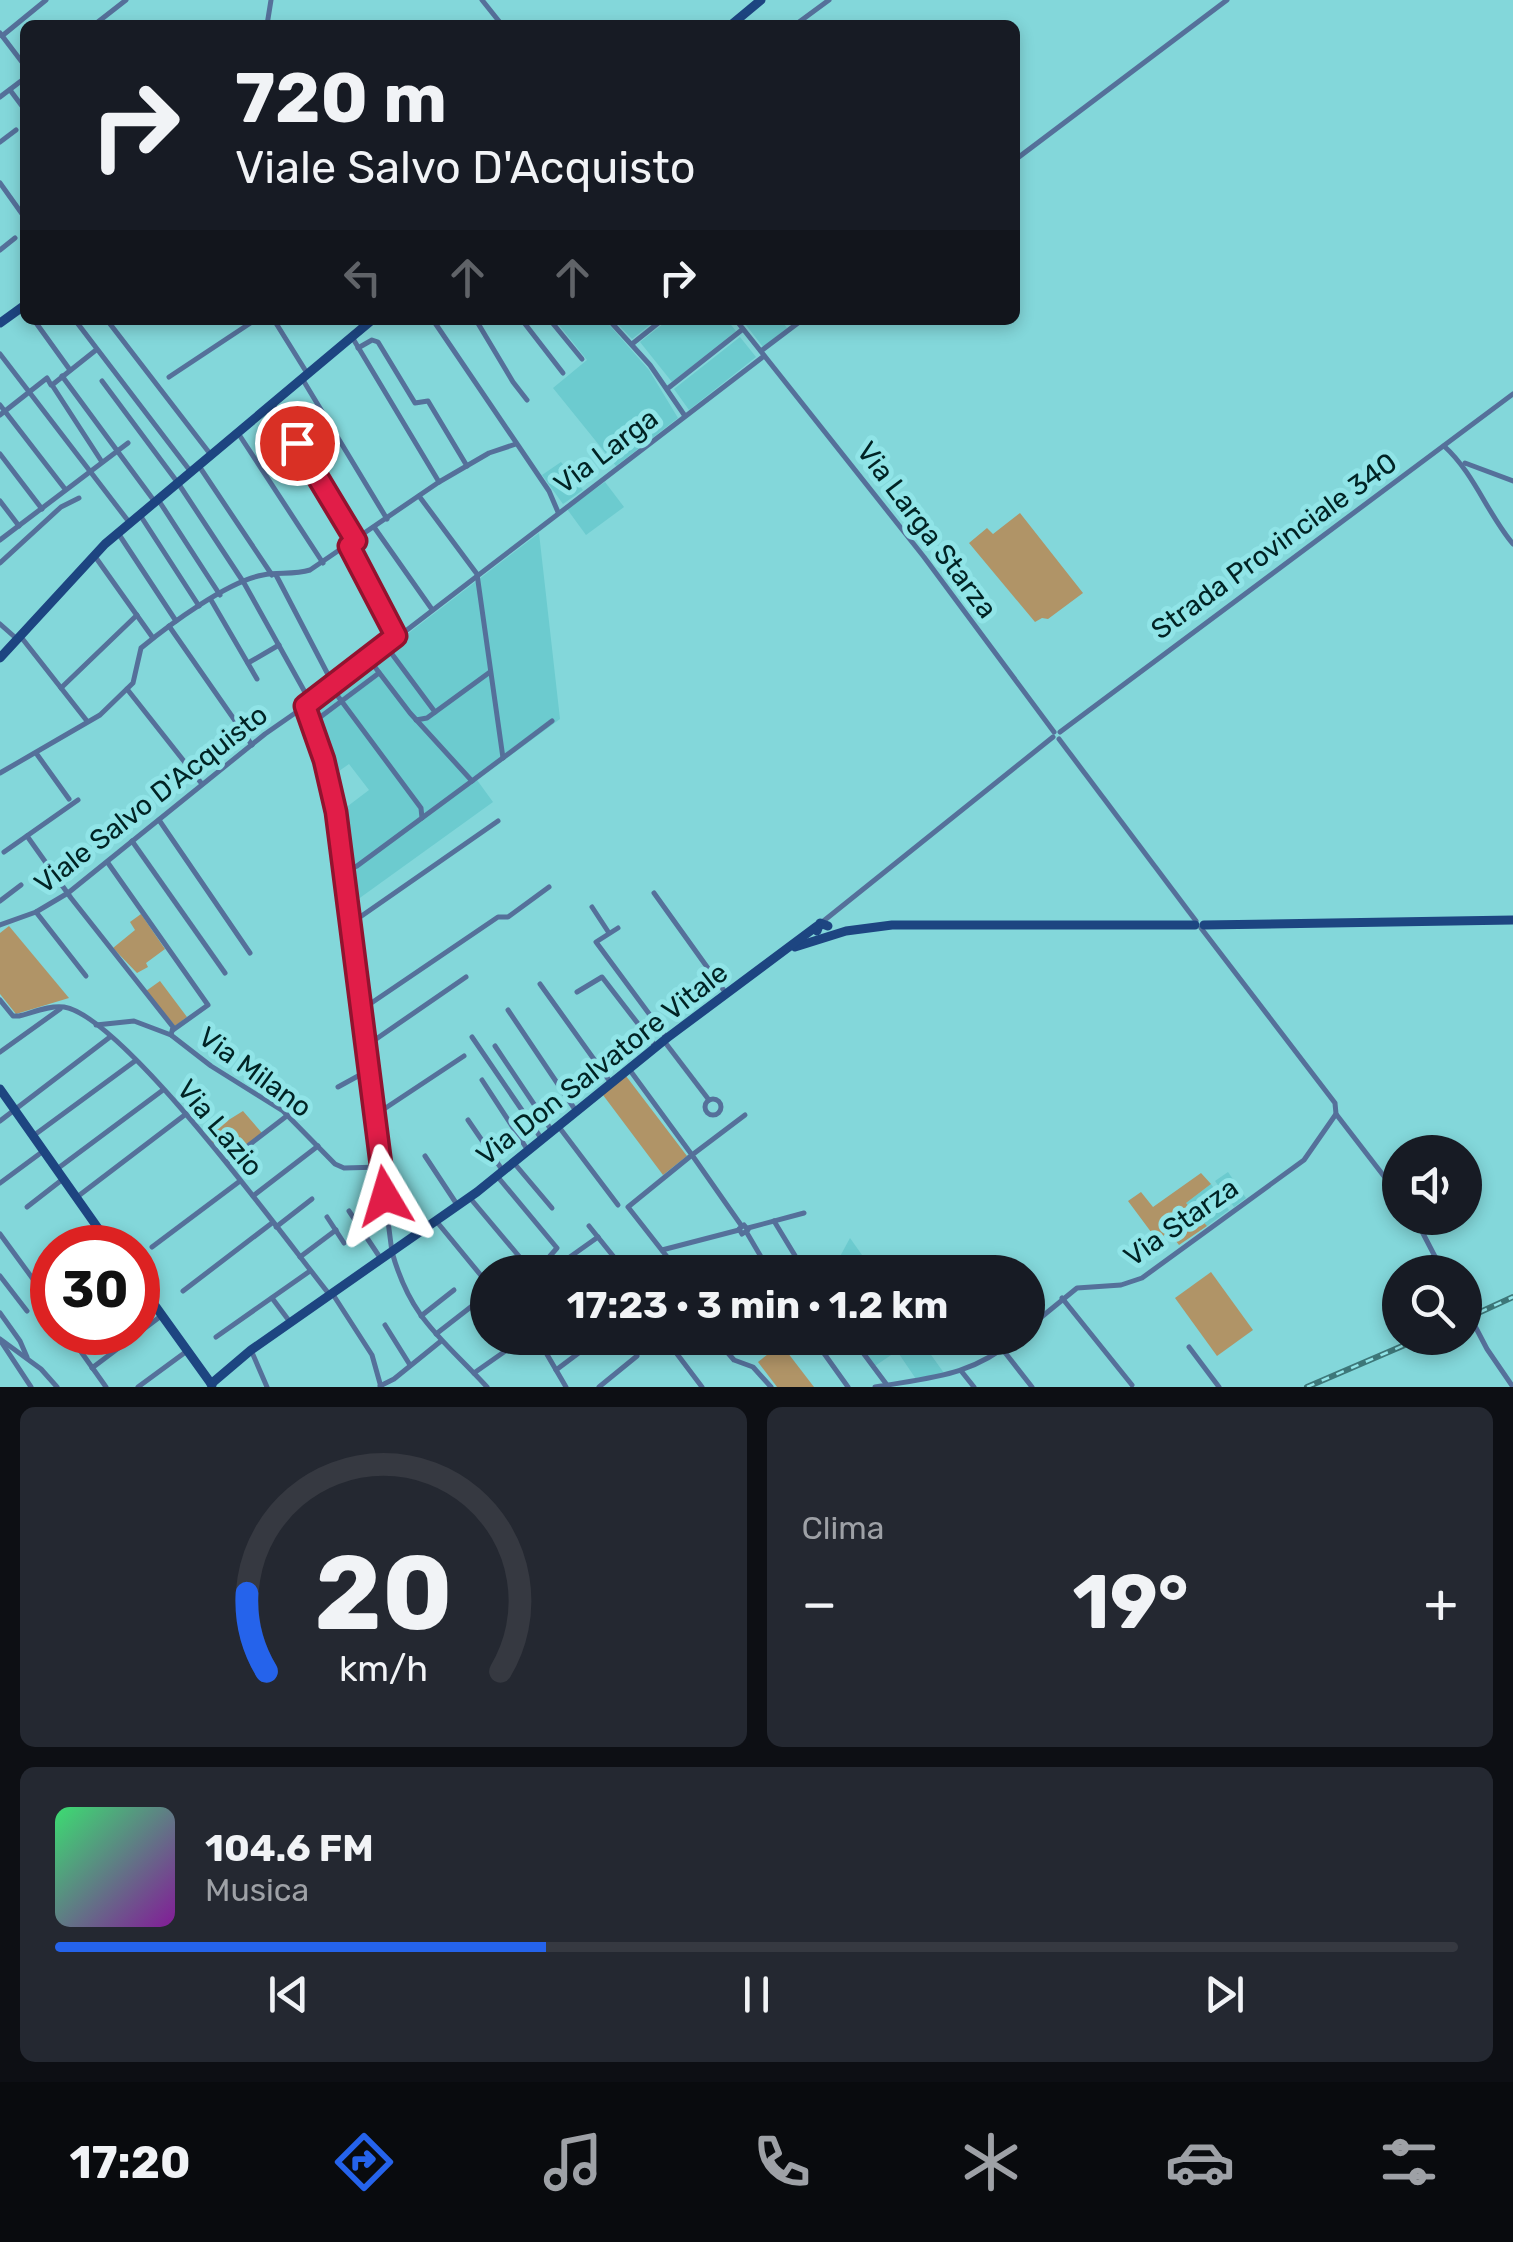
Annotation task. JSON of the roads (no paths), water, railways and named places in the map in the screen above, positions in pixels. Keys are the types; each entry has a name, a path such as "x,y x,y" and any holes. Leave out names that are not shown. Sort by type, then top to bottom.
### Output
{"street":[{"path":"20,59 1,34 46,0"},
{"path":"100,20 126,0"},
{"path":"482,0 498,20"},
{"path":"737,20 761,0"},
{"path":"802,20 829,0"},
{"path":"1020,156 1228,0"},
{"path":"0,97 20,82"},
{"path":"10,90 20,103"},
{"path":"0,142 16,130"},
{"path":"0,182 20,211"},
{"path":"0,250 15,238"},
{"path":"38,325 70,370"},
{"path":"80,325 274,575 332,687 421,808 422,818"},
{"path":"111,325 211,456"},
{"path":"169,377 248,325"},
{"path":"277,325 387,519"},
{"path":"0,658 118,533 366,325"},
{"name":"Via Larga","path":"436,325 550,492 558,512 796,325"},
{"path":"479,325 527,400"},
{"path":"526,325 563,373"},
{"path":"554,325 582,359"},
{"path":"614,325 685,416"},
{"path":"632,344 656,325"},
{"name":"Via Larga Starza","path":"740,325 924,557 1335,1103 1336,1114 1382,1174"},
{"path":"667,389 744,329"},
{"path":"352,337 439,482"},
{"path":"358,348 372,340 378,342 414,403 428,401 467,466"},
{"path":"52,385 97,349"},
{"path":"0,354 130,524"},
{"path":"62,376 157,501 220,595"},
{"path":"66,490 2,410 47,378 102,462"},
{"path":"102,381 244,583 308,704 330,786 344,872 392,1252 400,1283 438,1338 487,1387"},
{"name":"Strada Provinciale 340","path":"824,930 832,914 1057,735 1513,394"},
{"path":"273,404 352,543 396,636"},
{"path":"238,433 323,563"},
{"path":"0,540 128,443"},
{"path":"0,773 100,716 133,683 141,648 199,606 244,583 274,575 293,575 323,563 439,482 489,452 516,444"},
{"path":"1444,446 1462,462 1513,482"},
{"path":"0,454 42,508"},
{"path":"1462,462 1489,513 1513,544"},
{"path":"419,496 476,574 503,758"},
{"path":"0,563 61,507 79,498"},
{"path":"0,501 19,526"},
{"name":"Viale Salvo D'Acquisto","path":"0,925 36,912 68,892 252,745 558,512"},
{"path":"140,515 199,606"},
{"path":"374,528 432,608"},
{"path":"118,533 176,621"},
{"path":"94,555 152,638"},
{"path":"211,600 257,679"},
{"path":"61,688 136,616"},
{"path":"0,624 19,638 87,722"},
{"path":"169,626 252,745"},
{"path":"248,663 279,645"},
{"path":"385,645 435,712"},
{"path":"368,658 416,720 472,781"},
{"path":"416,720 426,718 490,672"},
{"path":"312,724 380,673"},
{"path":"127,690 202,784"},
{"path":"424,728 426,718"},
{"path":"344,872 552,721"},
{"path":"36,753 69,799"},
{"path":"4,852 78,800"},
{"path":"421,808 433,810"},
{"path":"158,819 250,954"},
{"path":"350,924 498,821"},
{"path":"26,836 172,1033 208,1006 107,862"},
{"path":"132,840 225,974"},
{"path":"0,901 21,885"},
{"path":"360,1010 498,917 508,917 550,888"},
{"path":"654,893 726,994"},
{"path":"592,907 610,933"},
{"path":"36,912 86,976"},
{"name":"Via Don Salvatore Vitale","path":"211,1386 251,1350 469,1198 662,1042 779,954 824,930 892,926 1513,920"},
{"path":"618,928 596,942 662,1042"},
{"path":"366,1046 466,977"},
{"path":"577,992 602,977 709,1100"},
{"path":"540,984 611,1084"},
{"path":"0,1000 14,1016 62,1007"},
{"path":"0,1052 62,1007"},
{"name":"Via Lazio","path":"62,1007 78,1012 110,1036 186,1114 331,1294 372,1355 380,1386"},
{"path":"508,1010 576,1112"},
{"name":"Via Milano","path":"96,1024 134,1021 172,1033 211,1066 288,1115 330,1160 344,1168 381,1168"},
{"path":"0,1122 110,1036"},
{"path":"472,1037 542,1140"},
{"path":"495,1046 618,1204"},
{"path":"375,1115 464,1056"},
{"path":"33,1136 135,1060"},
{"path":"338,1087 369,1070"},
{"path":"628,1070 760,1255"},
{"path":"482,1080 528,1151"},
{"path":"0,1089 95,1225"},
{"path":"56,1169 163,1090"},
{"path":"76,1198 186,1114"},
{"name":"Via Starza","path":"1045,1313 1077,1288 1121,1285 1142,1278 1304,1160 1336,1114"},
{"path":"226,1162 288,1115"},
{"path":"666,1255 628,1207 745,1115"},
{"path":"468,1120 500,1173 557,1248 551,1255"},
{"path":"252,1197 318,1146"},
{"path":"0,1183 43,1150"},
{"path":"425,1156 458,1206"},
{"path":"514,1162 552,1208"},
{"path":"27,1206 63,1179"},
{"path":"160,1241 240,1180"},
{"path":"469,1198 517,1255"},
{"path":"183,1291 312,1199"},
{"path":"349,1211 381,1259"},
{"path":"662,1250 804,1213"},
{"path":"327,1217 344,1243"},
{"path":"774,1221 795,1255"},
{"path":"437,1222 470,1262"},
{"path":"589,1226 612,1255"},
{"path":"300,1257 336,1230"},
{"path":"0,1234 30,1275"},
{"path":"573,1255 598,1237"},
{"path":"216,1337 310,1271"},
{"path":"0,1276 27,1312"},
{"path":"421,1316 454,1290"},
{"path":"272,1298 290,1322"},
{"path":"1062,1298 1132,1386"},
{"path":"380,1386 410,1366 470,1308"},
{"path":"0,1313 27,1358"},
{"path":"92,1368 161,1316 211,1386"},
{"path":"385,1325 410,1366"},
{"path":"0,1340 27,1358 58,1387"},
{"path":"0,1340 31,1387"},
{"path":"1482,1340 1513,1387"},
{"path":"1190,1347 1220,1387"},
{"path":"251,1350 267,1387"},
{"path":"138,1387 187,1351"},
{"path":"83,1355 106,1387"},
{"path":"474,1372 499,1355"},
{"path":"547,1355 566,1387"},
{"path":"556,1370 575,1355"},
{"path":"678,1355 702,1387"},
{"path":"730,1355 754,1367 771,1387"},
{"path":"825,1355 848,1387"},
{"path":"866,1355 890,1385"},
{"path":"876,1387 962,1372 992,1355"},
{"path":"1008,1355 1032,1387"},
{"path":"599,1387 637,1356"},
{"path":"962,1372 974,1387"}],"railway":[{"path":"1482,1311 1513,1297"},
{"path":"1307,1387 1382,1355"}]}
